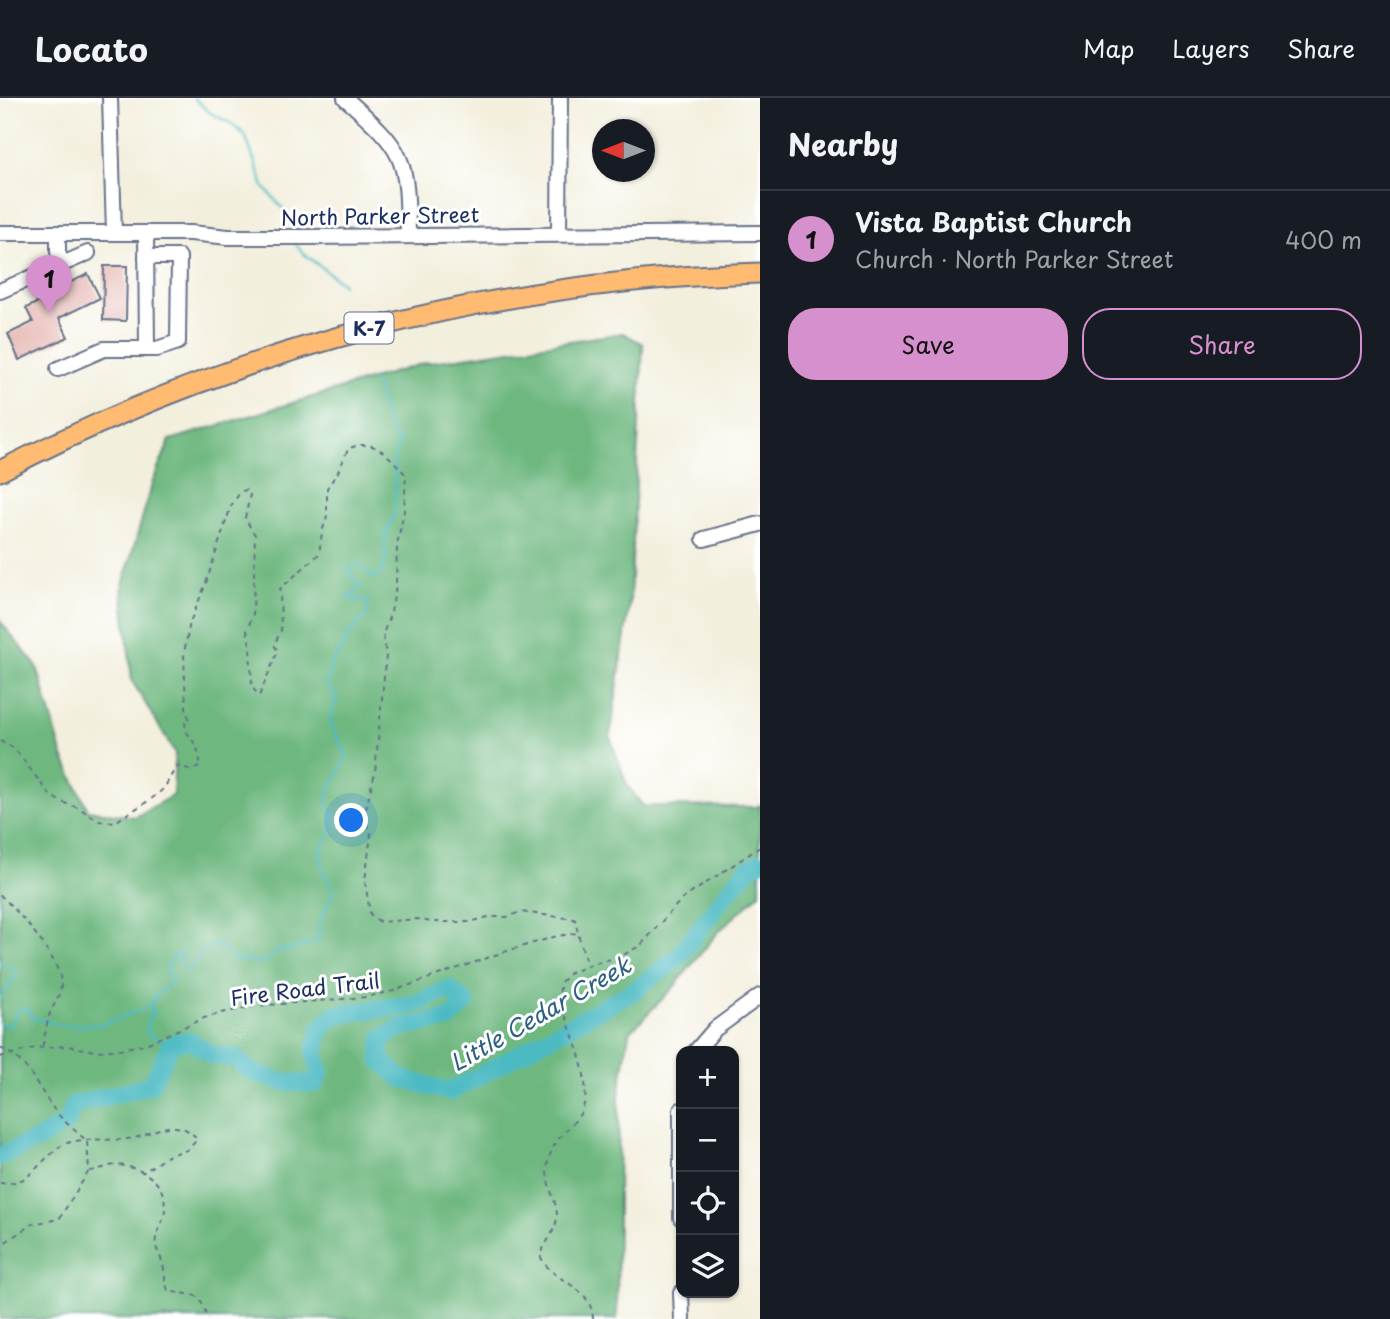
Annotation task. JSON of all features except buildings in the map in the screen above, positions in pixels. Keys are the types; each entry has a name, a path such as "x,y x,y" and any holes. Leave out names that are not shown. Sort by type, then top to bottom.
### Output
{"highway":[{"name":"K-7","path":"0,471 112,418 232,369 366,329 547,292 639,280 760,273"}],"street":[{"path":"110,98 114,233"},
{"path":"345,98 379,128 397,150 406,176 408,236"},
{"path":"559,233 560,98"},
{"name":"North Parker Street","path":"0,233 191,233 228,237 760,233"},
{"path":"58,233 58,252 62,264"},
{"path":"146,233 147,348"},
{"path":"0,291 88,253"},
{"path":"58,369 104,349 157,348 178,342 179,257 146,257"},
{"path":"704,539 760,524"},
{"path":"700,1046 715,1029 760,996"},
{"path":"681,1298 682,1319"}],"path":[{"path":"0,741 15,749 49,794 99,821 116,822 150,800 166,787 171,773 178,766 192,770 201,766 197,747 186,731 185,722 189,719 186,708 184,653 190,622 205,586 231,506 241,491 247,490 250,495 245,518 255,535 253,614 247,631 252,687 260,696 278,651 274,645 281,631 280,589 319,554 327,516 327,488 348,449 357,444 371,444 384,450 406,475 404,511 397,545 396,586 383,634 386,656 374,772 364,817 371,835 365,881 370,914 380,922 418,919 430,922 470,922 488,917 507,917 520,912 575,919 587,966"},
{"path":"593,1319 590,1304 580,1290 545,1268 540,1255 547,1237 556,1226 557,1213 548,1185 548,1159 560,1135 579,1115 586,1099 586,1083 559,995 561,982 570,973 619,957 640,946 681,900 760,847"},
{"path":"0,895 27,922 56,967 61,984 42,1048"},
{"name":"Fire Road Trail","path":"12,1052 68,1046 95,1051 115,1050 166,1037 204,1018 256,1006 366,997 393,991 507,951 557,936 578,933"},
{"path":"0,1048 12,1052 33,1076 52,1107 87,1141 89,1171 59,1219 32,1224 0,1244"},
{"path":"0,1057 12,1052"},
{"path":"0,1183 15,1184 29,1176 44,1159 65,1143 112,1141 137,1137 162,1128 176,1127 192,1132 197,1140 187,1150 169,1155 142,1173"},
{"path":"89,1171 116,1165 155,1179 164,1191 164,1222 156,1236 156,1249 164,1265 163,1277 168,1290 177,1293 189,1292 200,1298 208,1319"}],"green space":[{"path":"623,333 643,344 630,601 610,737 627,785 643,806 760,805 760,893 718,932 673,988 629,1033 619,1096 617,1319 0,1319 0,621 37,667 63,757 88,810 135,817 173,795 175,753 132,681 122,588 153,481 170,440 425,363"}],"waterway":[{"path":"194,98 209,112 232,124 245,135 264,187 291,218 295,229"},
{"path":"296,245 343,284"},
{"path":"170,1046 147,1033 148,1019 154,1013 151,1002 171,984 172,980 166,971 174,955 182,954 181,962 185,970 190,971 201,953 214,945 220,945 233,959 264,963 279,950 289,950 319,941 319,923 333,887 323,871 321,849 332,826 333,814 327,803 328,793 347,757 331,724 337,698 326,685 332,662 348,638 347,635 366,616 368,602 353,600 347,596 356,593 361,587 349,574 350,567 361,565 373,578 382,572 386,557 385,535 395,513 393,462 399,442 390,430 375,382"},
{"name":"Little Cedar Creek","path":"0,1156 41,1138 66,1123 74,1105 151,1085 170,1046 179,1041 191,1041 212,1055 236,1058 251,1072 282,1082 315,1084 320,1073 315,1051 321,1028 334,1015 415,1004 449,989 466,1003 449,1019 401,1027 382,1038 380,1059 400,1078 450,1092 635,990 678,957 730,889 748,869 760,862"},
{"path":"0,961 18,974 0,998"},
{"path":"0,1023 6,1026 13,1024 15,1014 20,1008 27,1009 33,1018 61,1025 101,1025 147,1007 154,1013"}],"place":[{"name":"Vista Baptist Church","path":"49,313"}]}
